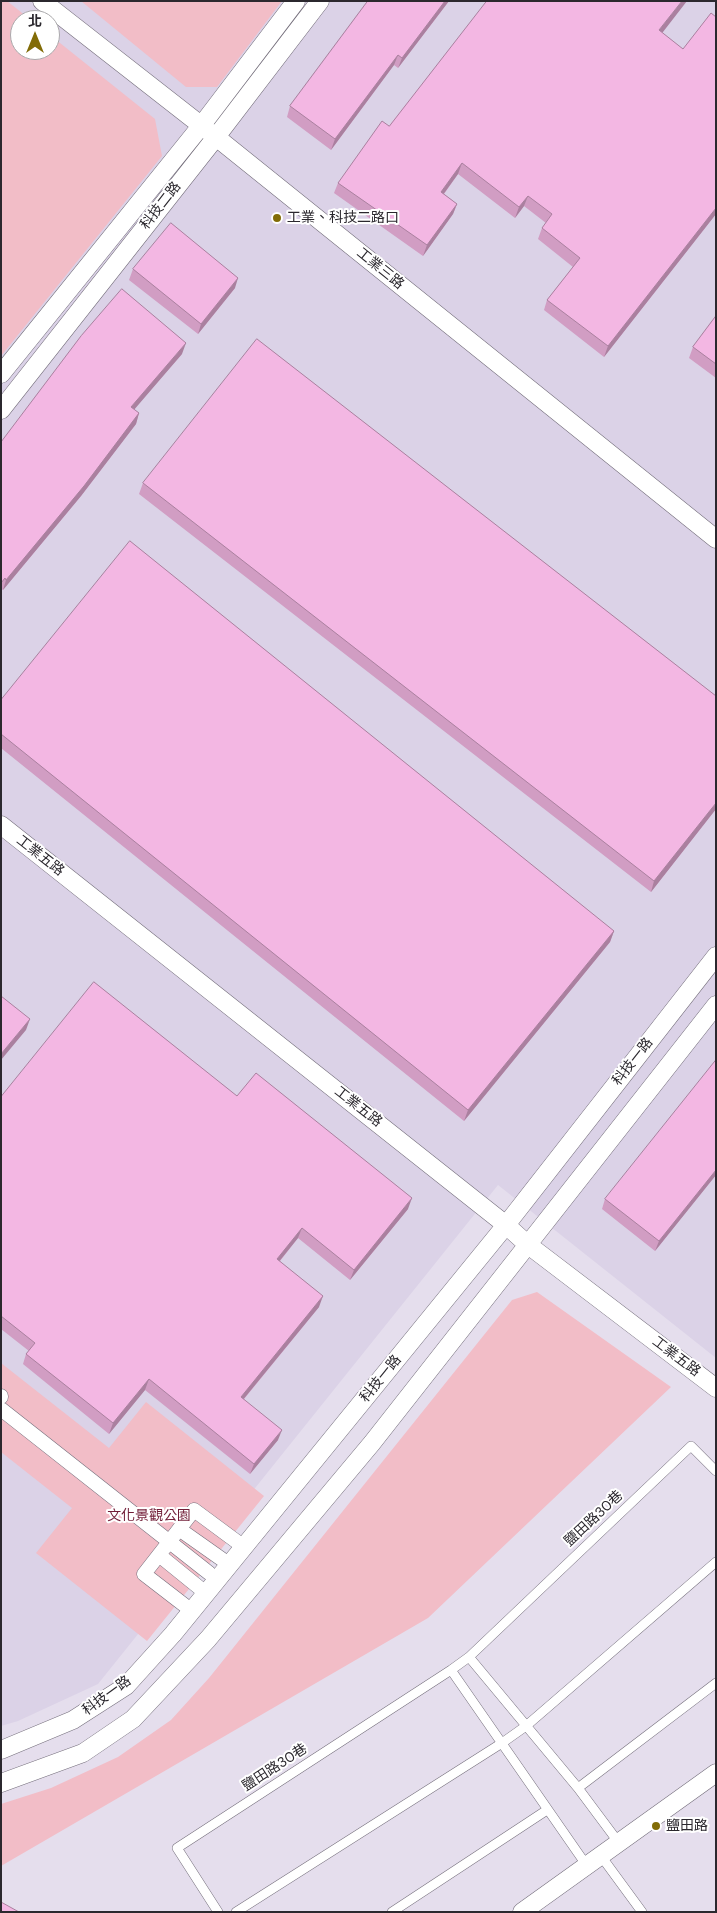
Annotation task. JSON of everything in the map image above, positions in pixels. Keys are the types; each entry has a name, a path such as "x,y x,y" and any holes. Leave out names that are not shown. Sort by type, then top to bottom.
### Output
{"street":[{"name":"工業三路","path":"42,1 216,137 716,539"},
{"name":"科技二路","path":"1,374 201,126 296,1"},
{"name":"科技二路","path":"1,410 216,137 320,1"},
{"name":"工業五路","path":"1,825 506,1224 527,1244 716,1388"},
{"name":"科技一路","path":"1,1750 73,1720 126,1686 207,1594 506,1224 716,956"},
{"path":"1,1783 83,1753 133,1719 208,1639 372,1443 716,1005"},
{"path":"1,1409 210,1573"},
{"path":"192,1611 144,1574 194,1510 244,1547"},
{"path":"180,1529 230,1565"},
{"path":"159,1555 207,1594"},
{"path":"522,1912 716,1773"}],"lane":[{"name":"鹽田路30巷","path":"218,1912 178,1848 451,1670 468,1657 691,1446 716,1471"},
{"path":"236,1912 526,1726 716,1562"},
{"path":"468,1657 578,1788 619,1843"},
{"path":"451,1670 547,1810 642,1912"},
{"path":"578,1788 716,1683"},
{"path":"392,1912 547,1810"}],"shaded area":[{"path":"1,1 716,1 716,1358 498,1185 98,1684 18,1721 1,1726"}],"green space":[{"path":"1,1 7,1 18,10 10,10 10,60 60,60 60,43 155,119 162,156 1,356"},
{"path":"81,1 282,1 217,87 186,87"},
{"path":"537,1292 671,1387 428,1618 1,1866 1,1804 51,1788 118,1757 171,1720 209,1678 512,1300"},
{"name":"文化景觀公園","path":"1,1363 109,1448 146,1402 264,1496 147,1641 36,1553 72,1508 1,1452"}],"building":[{"path":"368,1 445,1 402,58 398,55 335,139 290,106"},
{"path":"487,1 682,1 659,30 683,49 711,13 716,17 716,208 608,346 547,300 580,258 542,228 552,214 528,196 519,207 462,163 441,192 457,204 427,245 338,183 382,121 389,126"},
{"path":"171,223 238,278 201,324 133,269"},
{"path":"122,289 186,343 131,407 139,413 84,486 6,580 5,578 1,583 1,442 81,336"},
{"path":"716,316 716,364 693,347"},
{"path":"257,339 716,696 716,803 654,881 143,483"},
{"path":"130,541 614,931 468,1110 1,734 1,700"},
{"path":"94,982 237,1096 256,1073 412,1198 354,1270 302,1228 277,1259 323,1296 241,1397 282,1430 254,1464 149,1379 113,1423 26,1354 35,1343 1,1316 1,1097"},
{"path":"1,996 30,1019 1,1054"},
{"path":"716,1060 716,1170 659,1241 605,1199"},
{"path":"1,1902 19,1912 1,1912"}],"place":[{"name":"工業、科技二路口","path":"277,218"},
{"name":"鹽田路","path":"656,1826"}]}
